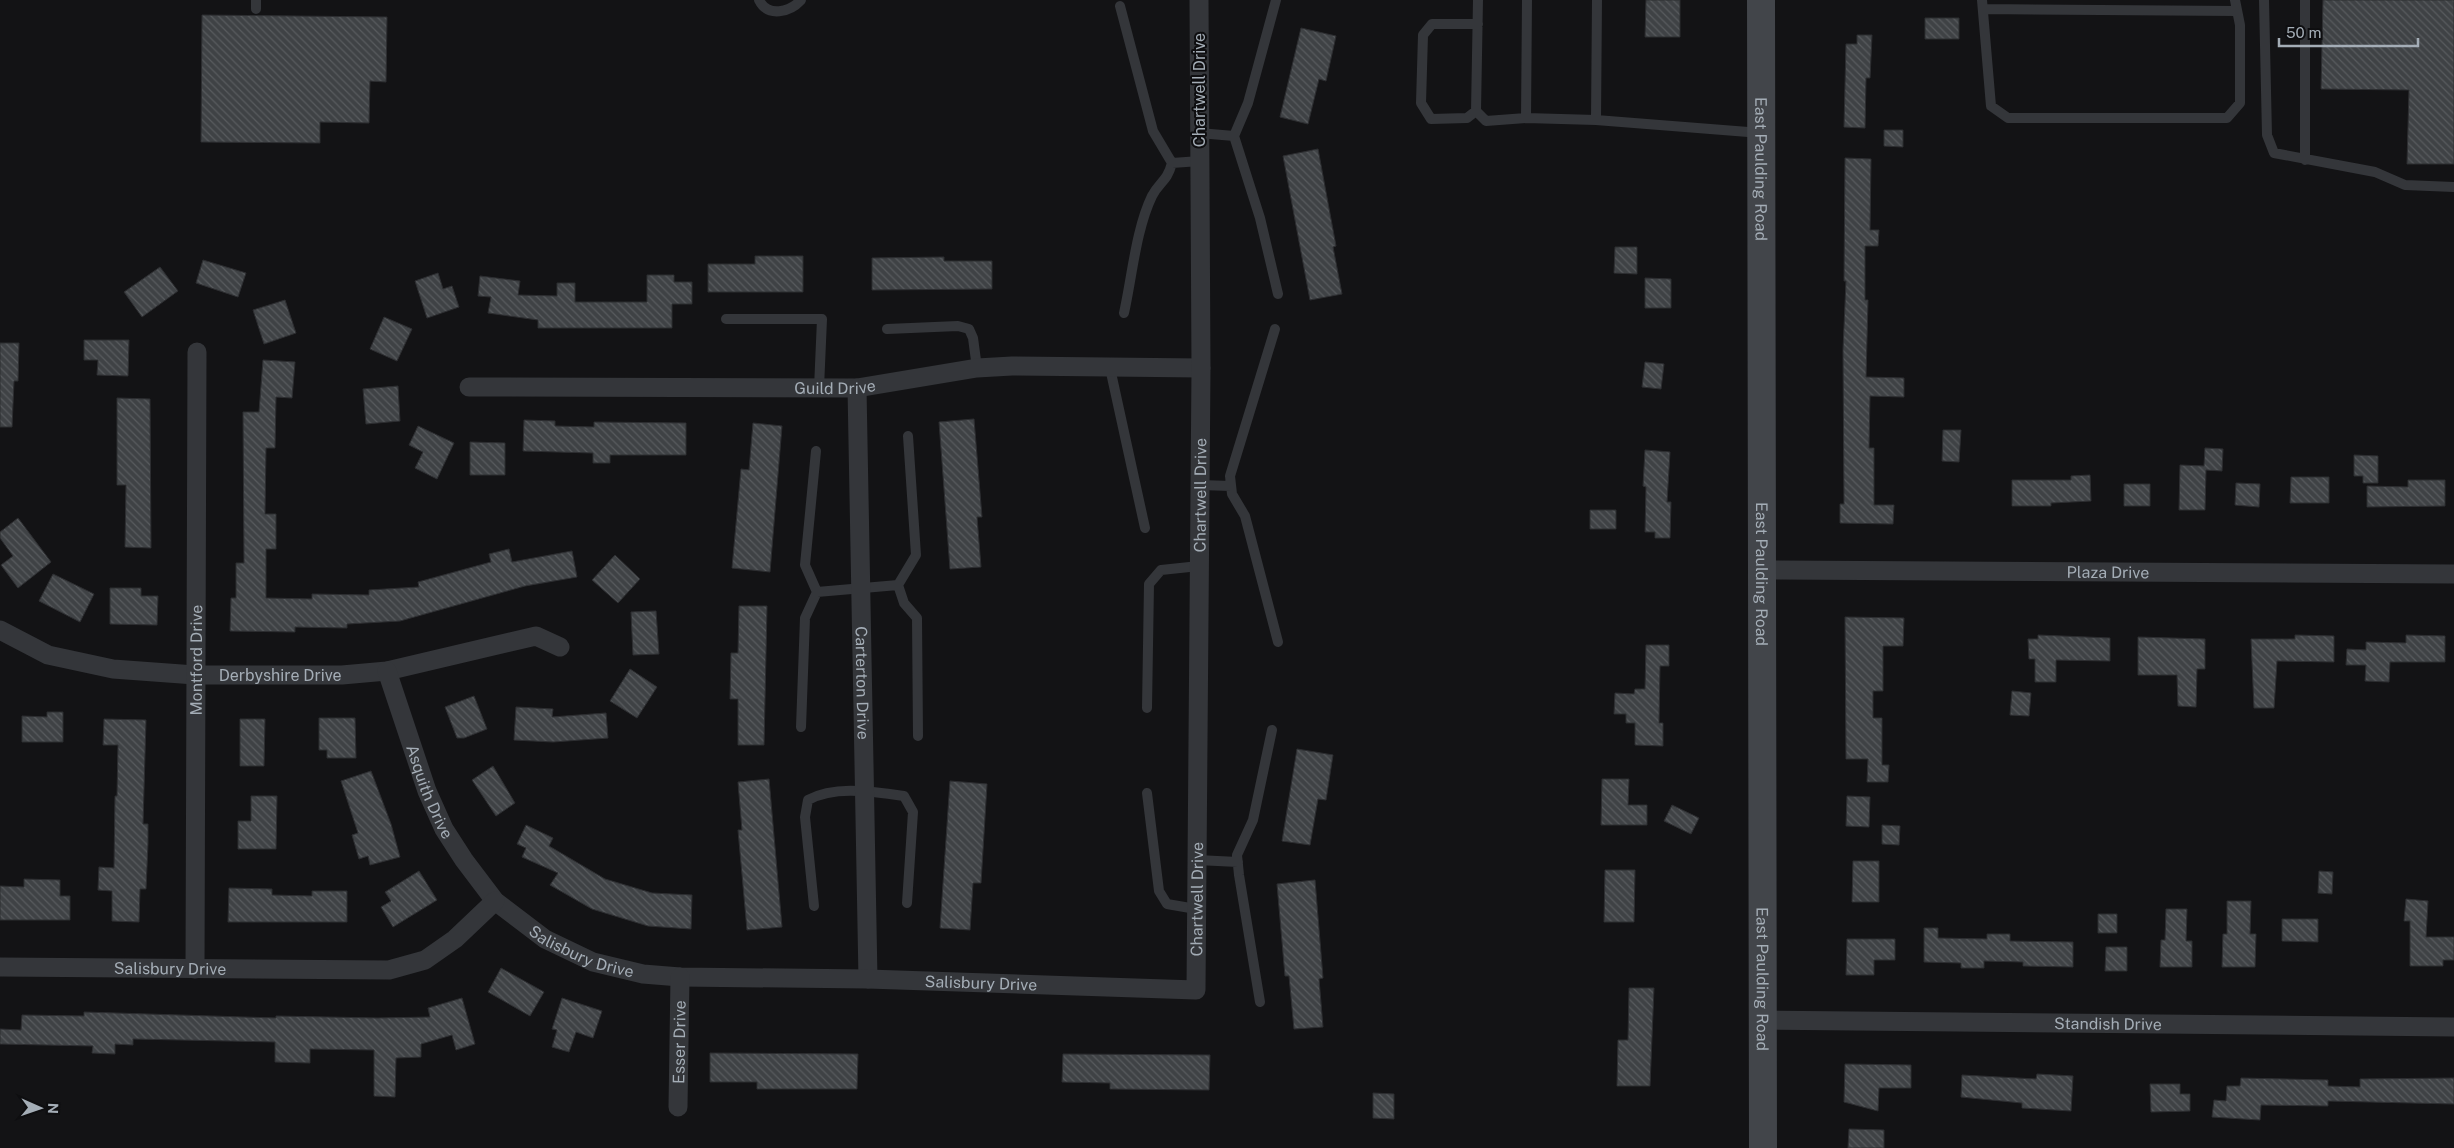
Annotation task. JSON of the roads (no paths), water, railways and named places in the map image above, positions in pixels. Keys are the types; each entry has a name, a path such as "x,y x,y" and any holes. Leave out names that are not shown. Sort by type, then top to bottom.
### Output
{"main road":[{"name":"East Paulding Road","path":"1761,0 1763,1148"}],"street":[{"name":"Chartwell Drive","path":"1196,990 1201,368 1199,0"},
{"name":"Montford Drive","path":"195,969 197,352"},
{"name":"Guild Drive","path":"469,387 857,388 977,368 1038,365 1110,368 1201,368"},
{"name":"Carterton Drive","path":"857,388 868,979"},
{"name":"Plaza Drive","path":"1763,570 2454,574"},
{"name":"Derbyshire Drive","path":"0,630 48,655 112,669 195,674 342,675 387,671 536,636 560,647"},
{"name":"Asquith Drive","path":"387,671 427,791 444,829 464,860 495,901"},
{"name":"Salisbury Drive","path":"0,967 389,970 425,960 455,940 495,901 545,939 593,962 643,974 680,977 868,979 1196,990"},
{"name":"Esser Drive","path":"678,1107 680,977"},
{"name":"Standish Drive","path":"1763,1020 2454,1027"}],"lane":[{"path":"759,0 769,10 783,12 795,7 801,0"},
{"path":"1276,0 1248,103 1234,136 1260,218 1278,294"},
{"path":"1478,0 1476,111 1486,121 1526,118 1596,120 1762,133"},
{"path":"1526,118 1527,0"},
{"path":"1596,120 1597,0"},
{"path":"2235,0 2240,24 2240,103 2227,118 2008,118 1991,106 1982,4 2237,11"},
{"path":"2264,0 2266,136 2274,153 2375,172 2405,185 2454,187"},
{"path":"2305,0 2305,160"},
{"path":"1120,6 1153,132 1172,163 1169,176 1153,194 1142,228 1124,313"},
{"path":"1476,111 1467,118 1431,119 1421,103 1423,35 1432,24 1478,24"},
{"path":"1199,133 1234,136"},
{"path":"1172,163 1200,161"},
{"path":"726,319 822,319 819,388"},
{"path":"887,329 958,326 969,329 973,338 977,368"},
{"path":"1275,329 1230,476 1232,494 1245,516 1278,642"},
{"path":"1110,368 1145,528"},
{"path":"908,436 916,555 898,585 904,603 917,618 918,736"},
{"path":"801,727 805,618 817,592 805,565 816,450"},
{"path":"1200,485 1231,486"},
{"path":"1147,708 1149,584 1161,570 1199,566"},
{"path":"817,592 898,585"},
{"path":"1260,1002 1238,855 1252,820 1272,730"},
{"path":"814,906 805,816 808,800 820,794 864,791 904,796 913,812 907,903"},
{"path":"1147,793 1158,891 1167,904 1196,909"},
{"path":"1197,860 1238,862"}]}
